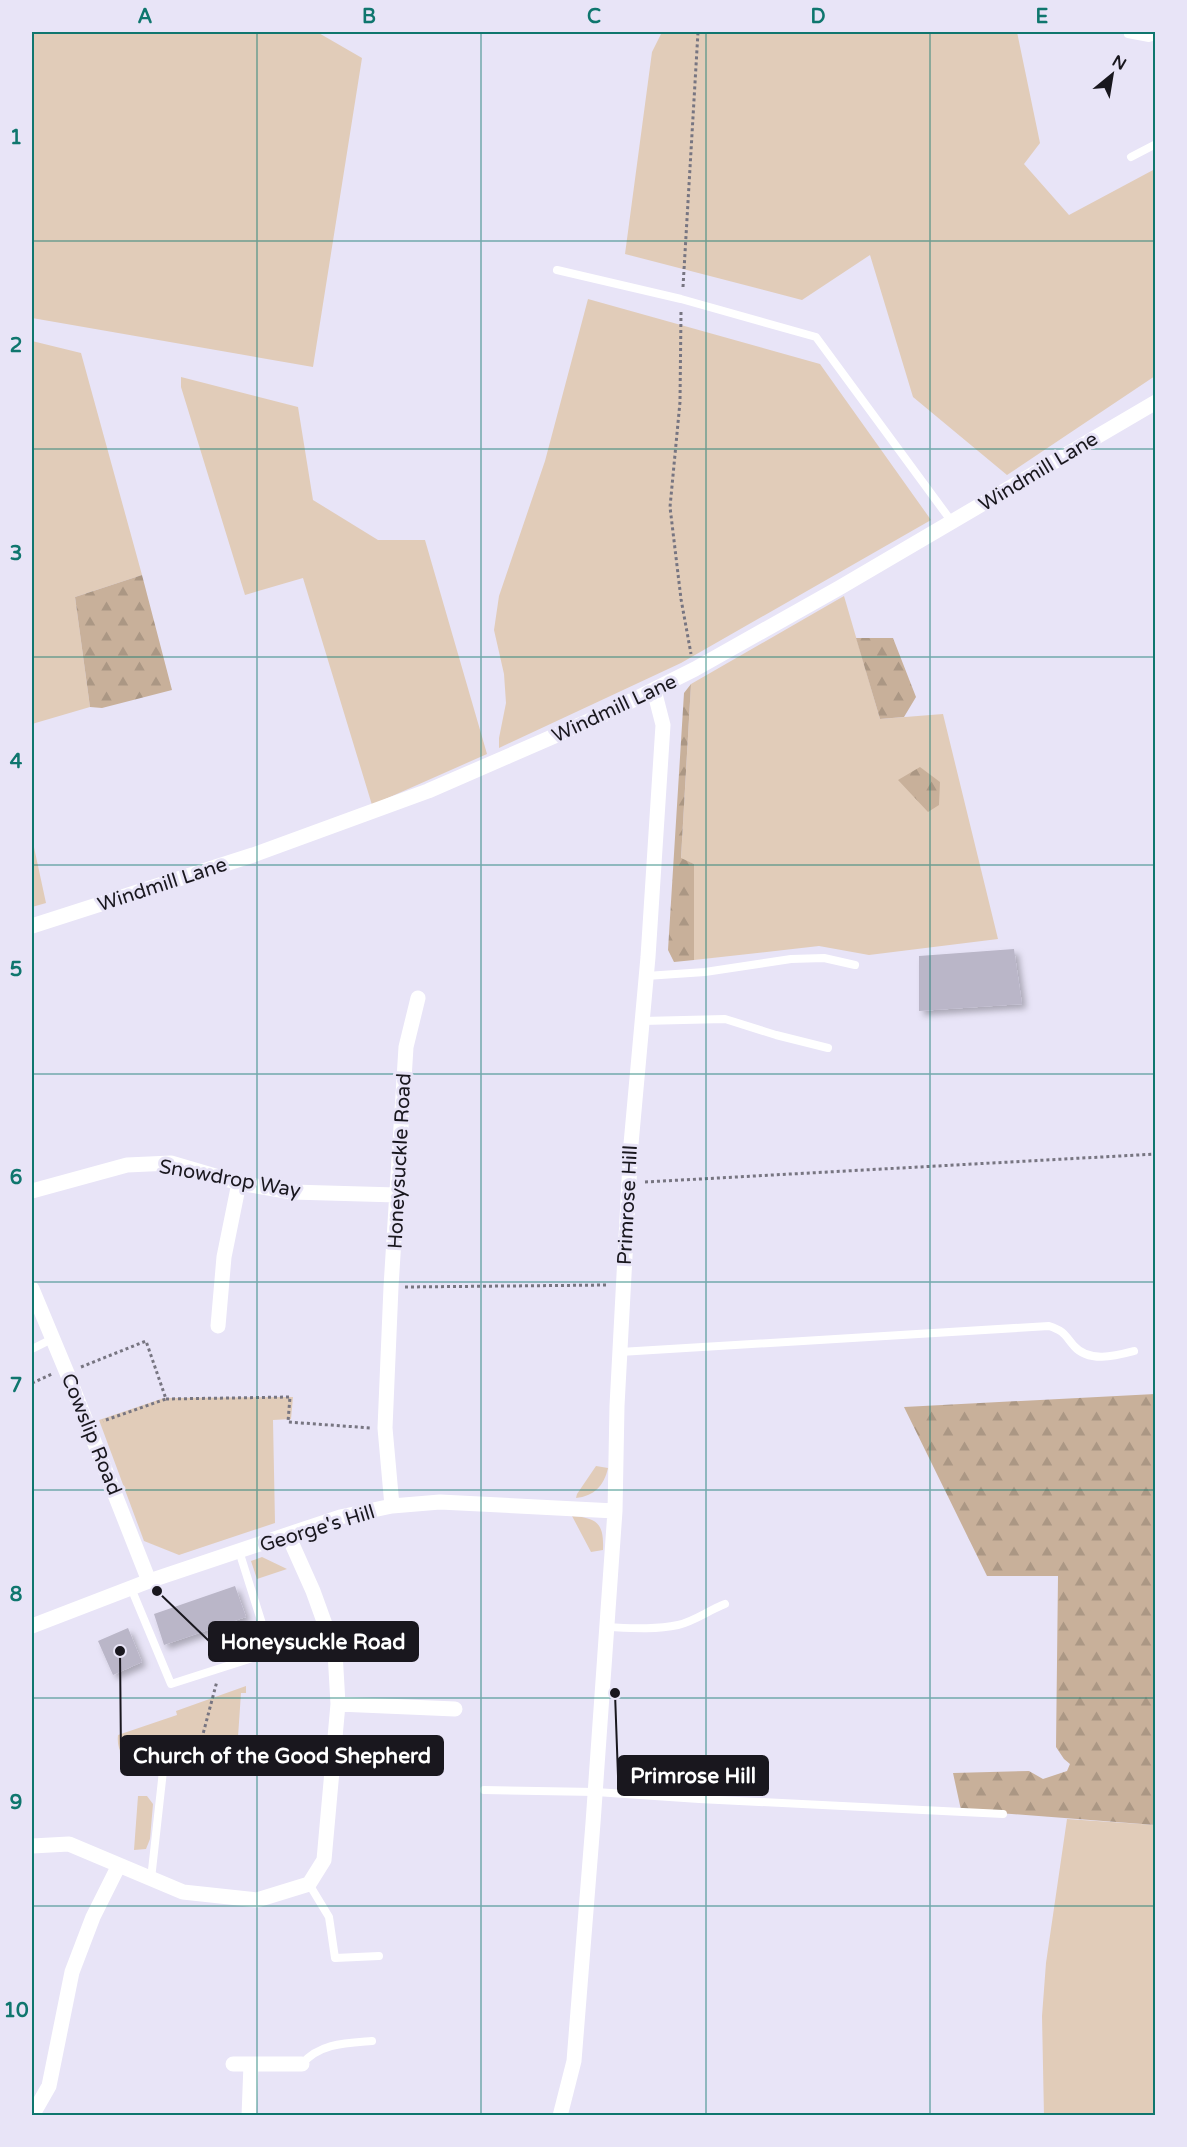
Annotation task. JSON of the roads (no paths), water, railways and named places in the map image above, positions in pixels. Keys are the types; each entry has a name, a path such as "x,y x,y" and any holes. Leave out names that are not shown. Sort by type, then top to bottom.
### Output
{"street":[{"name":"Windmill Lane","path":"32,926 253,855 428,791 595,718 694,670 839,588 1155,402"},
{"name":"Primrose Hill","path":"560,2115 574,2061 596,1792 615,1511 629,1183 663,725 654,690"},
{"name":"Honeysuckle Road","path":"392,1506 385,1428 391,1287 406,1047 418,998"},
{"name":"Snowdrop Way","path":"32,1191 127,1165 171,1164 239,1183 292,1192 397,1195"},
{"path":"218,1326 224,1257 239,1183"},
{"name":"Cowslip Road","path":"32,1288 54,1338 60,1373 89,1426 149,1581"},
{"name":"George's Hill","path":"32,1626 149,1581 340,1517 392,1506 440,1502 615,1511"},
{"path":"32,1846 69,1844 183,1892 257,1900 309,1884 324,1860 338,1704 335,1652 313,1591 288,1535"},
{"path":"338,1704 454,1709"},
{"path":"33,2114 49,2086 72,1972 93,1917 119,1865"},
{"path":"233,2064 302,2064"},
{"path":"249,2115 251,2064"}],"lane":[{"path":"1128,34 1149,38 1155,36"},
{"path":"1131,157 1155,144"},
{"path":"557,270 681,299 816,337 952,522"},
{"path":"646,976 705,972 791,959 824,958 855,965"},
{"path":"642,1021 725,1019 776,1035 828,1047"},
{"path":"620,1352 1049,1326 1062,1330 1081,1353 1105,1357 1134,1351"},
{"path":"32,1348 54,1338"},
{"path":"131,1588 171,1684 271,1652 239,1551"},
{"path":"607,1627 651,1628 678,1625 725,1604"},
{"path":"151,1879 163,1771"},
{"path":"484,1790 596,1792 699,1800 1003,1814"},
{"path":"309,1884 329,1917 335,1958 379,1956"},
{"path":"302,2064 313,2054 331,2046 372,2041"}],"place":[{"name":"Honeysuckle Road","path":"157,1591"},
{"name":"Church of the Good Shepherd","path":"120,1651"},
{"name":"Primrose Hill","path":"615,1693"}]}
